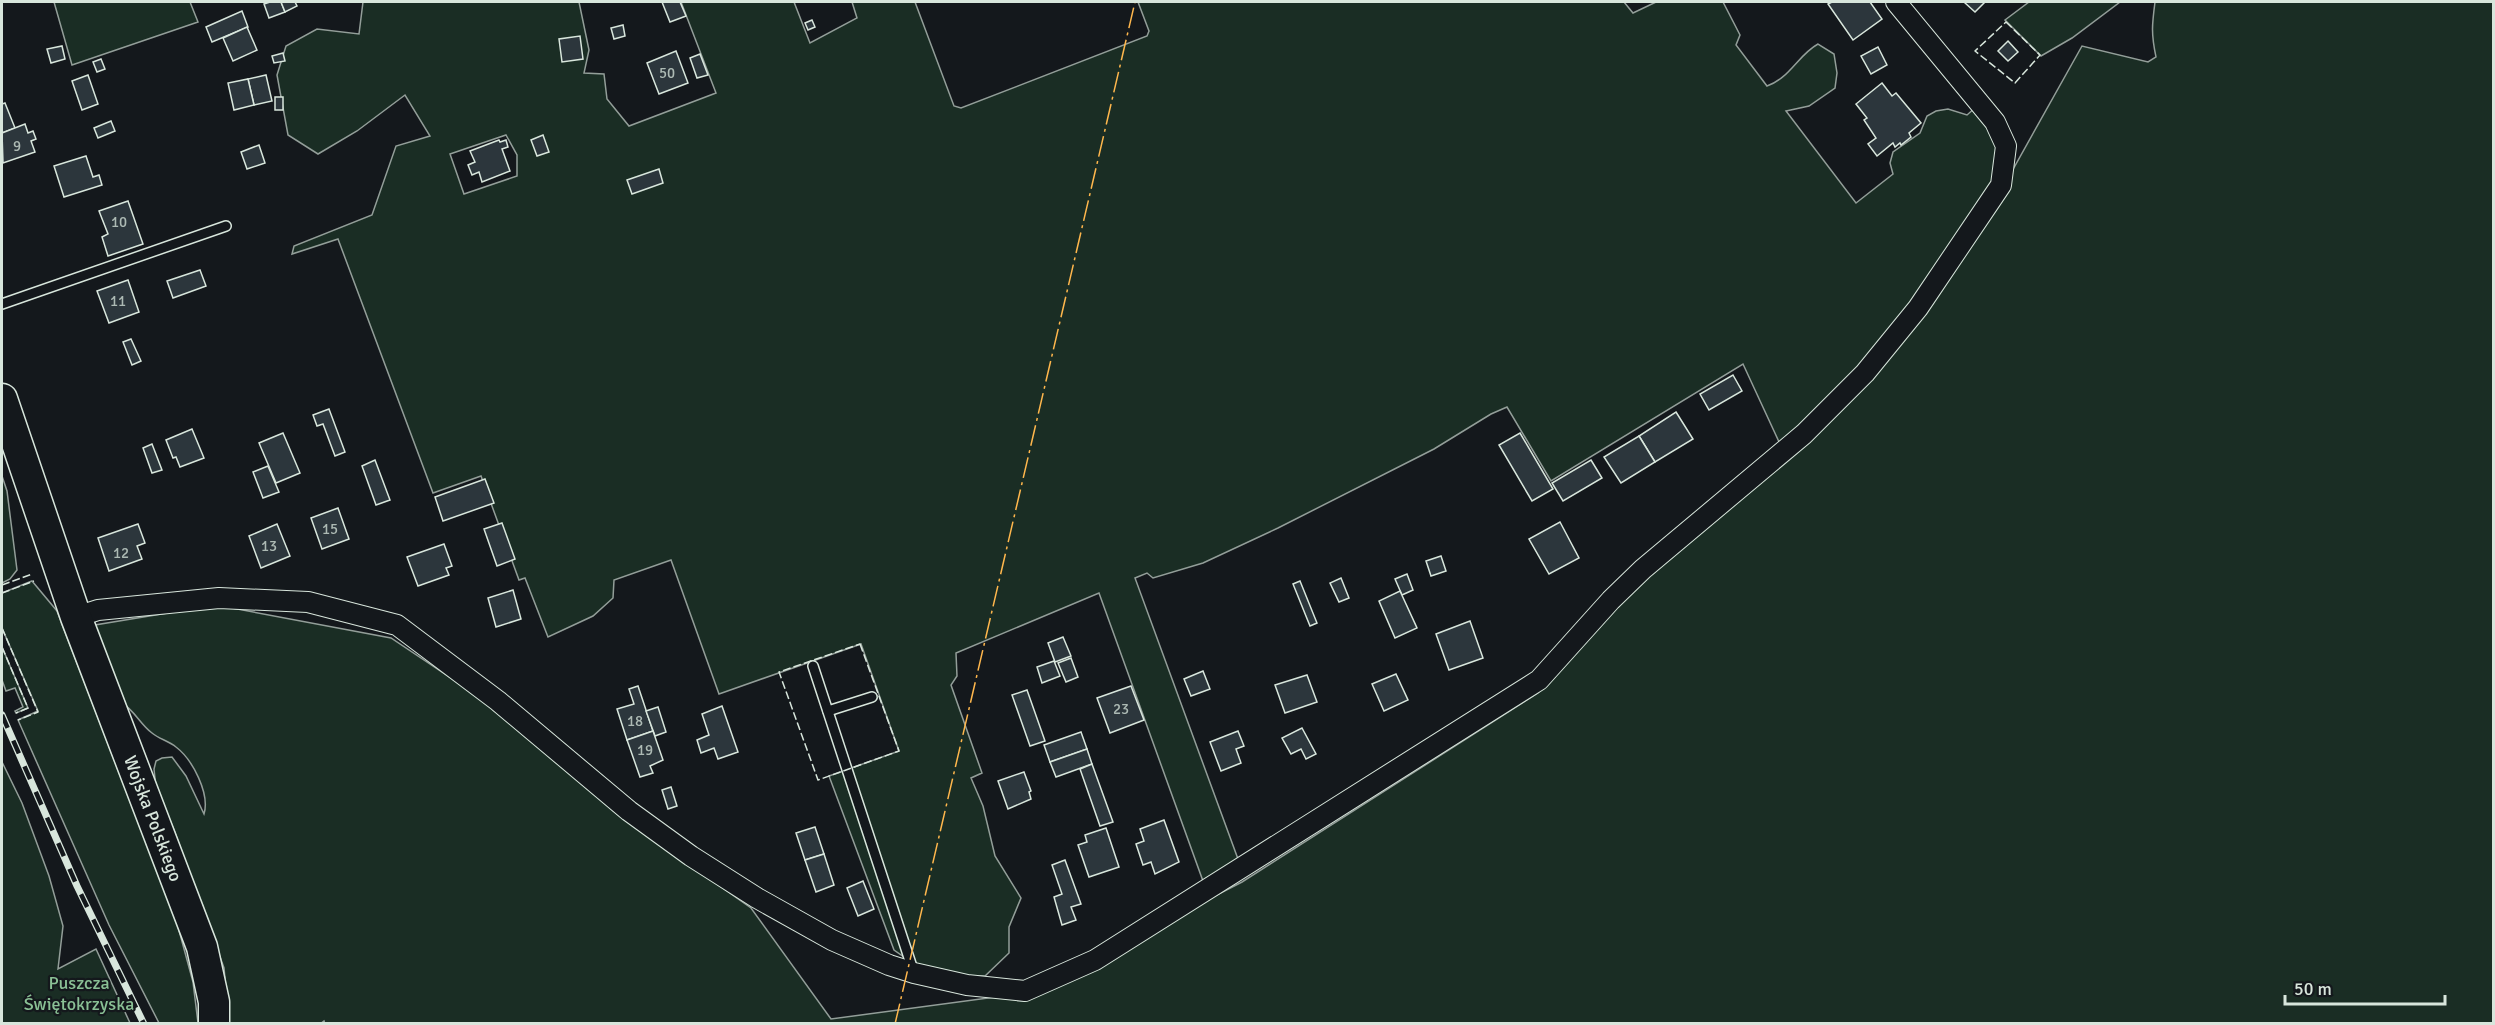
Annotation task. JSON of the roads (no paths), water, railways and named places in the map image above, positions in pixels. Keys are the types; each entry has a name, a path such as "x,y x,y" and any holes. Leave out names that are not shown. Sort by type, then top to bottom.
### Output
{"main road":[{"name":"Wojska Polskiego","path":"2,399 76,617 202,947 214,1002 214,1023"}],"street":[{"path":"76,617 98,610 219,598 308,602 397,626 498,701 629,811 692,856 757,898 832,940 889,965 967,985 1025,991 1095,960 1539,680 1643,568 1811,426 1865,373 1918,308 2001,185 2006,146 1995,122 1896,2"}],"lane":[{"path":"2,304 226,226"},
{"path":"813,666 914,973"},
{"path":"828,711 872,696"}],"railway":[{"path":"2,715 77,886 144,1024"}],"park label":[{"name":"Puszcza Świętokrzyska","path":"79,993"}]}
